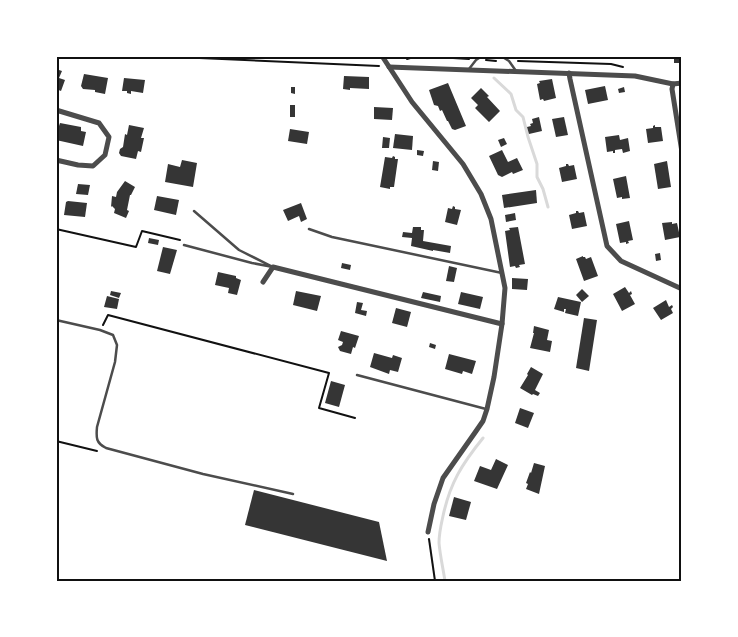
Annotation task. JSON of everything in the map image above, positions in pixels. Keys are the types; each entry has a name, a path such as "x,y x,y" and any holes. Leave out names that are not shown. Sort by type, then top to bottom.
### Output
{"street":[{"path":"382,56 412,102 463,164 481,194 491,219 505,288 502,324 487,409 483,420 443,478 434,504 428,532"},
{"path":"389,67 636,76 673,84 682,83"},
{"path":"569,73 607,246 621,261 682,289"},
{"path":"673,84 672,89 682,152"},
{"path":"56,110 99,123 109,137 105,155 93,166 56,160"},
{"path":"263,282 273,267 502,324"}],"lane":[{"path":"468,70 482,56"},
{"path":"501,56 509,61 517,72"},
{"path":"509,61 511,56"},
{"path":"194,211 240,250 273,267"},
{"path":"309,229 332,237 502,273"},
{"path":"184,245 273,267"},
{"path":"56,320 100,330 113,335 117,345 115,362 97,427 96,437 99,445 186,469 293,494"},
{"path":"357,375 487,409"}],"path":[{"path":"154,56 389,67"},
{"path":"421,56 476,60 611,64 625,68"},
{"path":"56,229 136,247"},
{"path":"100,330 108,315 329,373 319,408 355,418"},
{"path":"428,532 435,581"}],"building":[{"path":"674,56 682,56 682,63 674,63"},
{"path":"56,69 62,71 59,78 65,80 61,91 56,89"},
{"path":"84,74 108,78 105,94 95,92 95,90 83,89 81,86"},
{"path":"344,76 369,77 369,89 343,89"},
{"path":"124,78 145,80 143,93 131,91 131,94 127,93 127,91 122,91"},
{"path":"552,79 556,98 540,100 537,84 540,83 539,81"},
{"path":"448,83 466,126 455,130 452,129 442,110 440,111 438,106 434,105 429,90"},
{"path":"605,86 608,100 588,104 585,90"},
{"path":"291,87 295,87 295,94 291,93"},
{"path":"624,87 625,92 619,93 618,89"},
{"path":"481,88 500,111 489,122 475,108 478,105 471,98"},
{"path":"290,105 295,105 295,117 290,117"},
{"path":"374,107 393,108 392,120 374,119"},
{"path":"539,117 542,131 529,134 527,127 533,123 532,119"},
{"path":"564,117 568,135 556,137 552,119"},
{"path":"60,123 81,127 81,131 86,132 83,146 56,140 56,125 59,126"},
{"path":"129,125 144,128 141,138 144,138 141,152 138,151 136,159 121,156 119,153 123,147"},
{"path":"655,125 655,127 661,127 663,141 648,143 646,129 653,128"},
{"path":"290,129 309,132 307,144 288,141"},
{"path":"395,134 413,136 412,150 393,148"},
{"path":"619,135 620,140 628,138 630,151 623,153 622,149 615,150 615,153 613,151 607,152 605,137"},
{"path":"383,137 390,138 389,148 382,148"},
{"path":"504,138 507,144 501,147 498,140"},
{"path":"417,150 424,151 423,156 417,155"},
{"path":"502,150 508,162 517,158 523,170 513,174 512,172 502,177 498,175 489,156"},
{"path":"393,156 395,159 398,159 394,187 390,187 390,189 380,187 385,157 392,158"},
{"path":"182,160 197,163 193,187 165,182 168,164 180,167"},
{"path":"433,161 439,162 438,171 432,170"},
{"path":"667,161 671,187 658,189 654,164"},
{"path":"566,164 569,166 574,165 577,179 562,182 559,168 566,166"},
{"path":"626,176 630,198 617,198 613,179"},
{"path":"125,181 135,187 130,195 127,210 129,211 126,218 114,213 115,209 111,207 112,196 116,197 117,192"},
{"path":"78,184 90,185 88,195 76,194"},
{"path":"536,190 537,203 504,208 502,195"},
{"path":"157,196 179,200 176,215 154,210"},
{"path":"66,202 87,203 85,217 64,215"},
{"path":"301,203 307,219 301,222 299,216 288,221 283,210"},
{"path":"453,206 455,209 461,210 457,225 445,222 448,208 452,209"},
{"path":"576,211 579,213 584,212 587,226 572,229 569,215 576,213"},
{"path":"515,213 516,220 506,222 505,215"},
{"path":"629,221 633,240 628,241 629,243 626,244 626,242 620,243 616,224"},
{"path":"672,222 672,224 677,223 680,237 665,240 662,223"},
{"path":"413,227 421,227 421,230 424,230 423,241 451,246 450,253 411,246 412,238 402,237 403,232 412,233"},
{"path":"518,227 525,264 519,265 520,267 516,268 515,266 510,267 505,231 510,230 509,228"},
{"path":"149,238 159,240 158,245 148,243"},
{"path":"163,247 177,250 170,274 157,271"},
{"path":"660,253 661,260 656,261 655,254"},
{"path":"583,256 586,259 591,257 598,276 584,281 576,259"},
{"path":"342,263 351,265 350,270 341,268"},
{"path":"449,266 457,268 454,282 446,281"},
{"path":"218,272 236,276 236,278 241,280 237,295 228,293 229,288 215,285"},
{"path":"512,278 528,279 527,290 512,289"},
{"path":"625,287 629,293 631,291 632,294 630,295 635,304 622,311 613,294"},
{"path":"582,289 589,296 582,302 576,295"},
{"path":"111,291 121,293 119,298 110,295"},
{"path":"296,291 321,296 317,311 293,305"},
{"path":"423,292 441,296 440,302 421,298"},
{"path":"461,292 483,297 480,309 458,304"},
{"path":"107,296 119,299 117,309 104,307"},
{"path":"558,297 581,302 578,316 565,313 566,309 564,309 564,312 554,309"},
{"path":"666,300 669,307 672,305 673,313 661,320 653,308"},
{"path":"357,302 363,303 361,310 367,311 366,316 355,313"},
{"path":"396,308 411,312 407,327 392,323"},
{"path":"584,318 597,320 589,371 576,368"},
{"path":"534,326 549,330 547,340 552,341 550,352 530,348"},
{"path":"341,331 359,336 351,354 340,351 338,347 343,342 338,340"},
{"path":"430,343 436,345 435,349 429,347"},
{"path":"374,353 392,358 393,355 402,358 398,372 390,370 389,374 370,367"},
{"path":"449,354 476,361 472,374 463,371 462,374 445,369"},
{"path":"531,367 543,374 535,390 540,393 538,396 532,395 520,388"},
{"path":"331,381 345,385 339,407 325,403"},
{"path":"520,408 534,413 528,428 515,423"},
{"path":"496,459 508,465 497,489 474,481 480,466 491,470"},
{"path":"534,463 545,466 539,494 526,489 528,484 526,483"},
{"path":"254,490 379,522 387,561 245,525"},
{"path":"454,497 471,502 466,520 449,516"}],"waterway":[{"path":"494,78 511,94 516,110 523,117 537,164 537,177 543,189 548,207"},
{"path":"445,581 439,543 446,504 458,474 483,438"}]}
